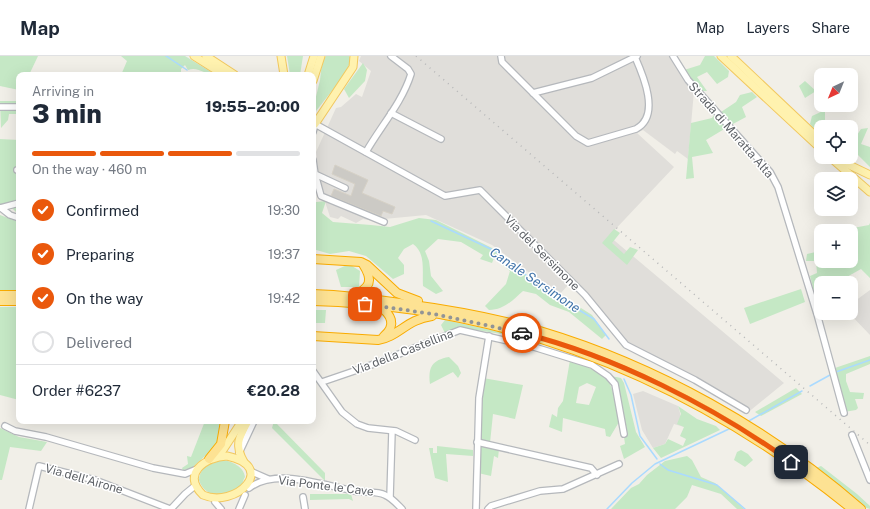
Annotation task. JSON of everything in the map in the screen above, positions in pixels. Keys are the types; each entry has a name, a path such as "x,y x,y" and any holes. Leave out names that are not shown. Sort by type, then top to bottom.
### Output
{"highway":[{"path":"316,259 361,262 367,265 397,293 440,312"},
{"path":"352,296 365,290 370,281 369,272 361,262"},
{"path":"0,295 16,294"},
{"path":"316,294 352,296 440,312 549,340 633,373 674,392 727,421 782,456 852,509"},
{"path":"0,301 16,301"},
{"path":"316,301 440,312 492,319 540,331 620,360 677,386 733,418 785,451 840,490 861,509"},
{"path":"378,306 390,315 392,325 390,330 378,340"},
{"path":"316,336 378,340 385,338 418,318 440,312"},
{"path":"209,459 221,444 224,424"}],"main road":[{"path":"194,56 219,72"},
{"path":"206,56 230,72"},
{"path":"279,72 281,56"},
{"path":"316,120 353,67 354,56"},
{"path":"721,56 814,142"},
{"path":"731,56 814,134"},
{"path":"310,72 317,57"},
{"path":"314,72 317,57"},
{"path":"281,64 283,72"},
{"path":"838,164 870,192"},
{"path":"847,164 870,175"},
{"path":"219,456 240,424"},
{"path":"246,424 240,436 238,444 239,454 249,472 249,488 245,495 225,503 215,502 204,496 196,482 197,469 209,459 219,456 232,457 249,472"},
{"path":"204,496 219,498 238,494 246,486 249,472"}],"street":[{"path":"366,152 379,129 391,113 411,74 408,69 392,56"},
{"path":"501,56 502,62 533,94 576,136 588,143 636,129 645,119 648,96 636,56 592,78 533,94"},
{"name":"Strada di Maratta Alta","path":"673,56 688,80 770,172 778,187 817,314 844,413"},
{"path":"0,107 16,107"},
{"path":"391,113 441,139"},
{"name":"Via del Sersimone","path":"316,124 446,196 480,190 585,295 626,345 695,380 746,410"},
{"path":"316,174 345,188"},
{"path":"316,178 321,196 384,222"},
{"path":"0,208 16,204"},
{"path":"0,208 16,217"},
{"name":"Via della Castellina","path":"322,382 366,367 460,330 534,347 592,366 608,376 614,384 624,434"},
{"path":"476,509 479,398 489,336"},
{"path":"316,375 342,412 357,424 368,428 392,431 415,440"},
{"path":"239,454 253,424"},
{"path":"5,426 14,431 46,438 114,458 185,474 196,482 171,509"},
{"path":"390,497 392,431"},
{"path":"852,435 870,480"},
{"path":"477,442 591,468 598,475"},
{"path":"488,509 495,505 540,491 564,490 619,464"},
{"name":"Via dell'Airone","path":"29,509 40,466 95,480 171,509"},
{"path":"185,474 197,469"},
{"name":"Via Ponte le Cave","path":"249,472 268,479 309,482 360,492 380,493 390,497 402,509"},
{"name":"Via Ponte le Cave","path":"249,488 259,481 268,479"},
{"path":"239,509 245,495"},
{"path":"303,497 305,509"},
{"path":"215,502 221,509"}],"shaded area":[{"path":"361,56 670,56 694,91 688,159 677,151 675,154 643,130 637,133 674,167 609,236 784,383 746,414 626,341 570,283 559,295 492,245 426,215 384,219 383,223 363,219 356,223 341,216 338,219 330,217 320,186 316,152 336,108 341,107 356,94 362,97 371,71 359,61"},
{"path":"870,290 870,335 856,320 858,320 858,299"},
{"path":"643,391 678,406 684,427 674,424 665,444 653,448 642,430 633,394"}],"green space":[{"path":"0,56 38,56 30,72 16,72 16,89 0,86"},
{"path":"121,56 185,56 211,72 203,72 195,69 188,70 185,65 181,69 181,72 122,72 127,61"},
{"path":"287,56 303,56 300,72 290,72"},
{"path":"326,56 349,56 351,59 346,73 316,111 316,97 322,62"},
{"path":"705,56 714,56 729,71 728,77 717,84 707,72 697,77 707,91 702,91 684,70 700,65"},
{"path":"363,63 367,70 365,81 349,98 344,89"},
{"path":"805,81 814,89 814,92 805,98 799,86"},
{"path":"752,92 757,97 742,107 746,117 731,125 721,112 736,102 740,95"},
{"path":"0,101 16,101 16,114 9,114 8,120 1,128"},
{"path":"821,112 825,112 825,120 814,120 814,128 810,124 812,116"},
{"path":"714,115 726,128 706,140 713,153 692,157 694,178 686,179 691,123 712,118"},
{"path":"868,128 861,144 870,147 870,167 858,155 858,134 861,129"},
{"path":"0,139 16,140 16,212 7,203 0,205"},
{"path":"326,201 322,213 333,222 390,227 419,218 436,220 496,250 540,286 570,301 592,315 606,335 602,339 569,312 550,305 536,294 523,291 504,306 494,310 489,310 485,306 506,284 510,271 494,258 492,263 480,259 483,255 461,242 438,239 425,251 429,261 431,276 443,291 436,294 423,286 422,257 420,252 413,244 404,249 398,258 404,265 404,274 393,279 366,256 349,251 330,254 316,250 316,202"},
{"path":"0,215 16,221 16,292 0,292"},
{"path":"870,223 870,278 861,269 848,276 814,276 814,291 810,276 817,273 817,268 858,268 858,227 869,225"},
{"path":"614,229 620,233 612,243 624,254 630,247 638,250 627,265 602,243"},
{"path":"814,252 814,261 806,261 807,254"},
{"path":"349,264 360,271 359,287 341,287 336,270"},
{"path":"801,289 805,302 750,324 744,308"},
{"path":"0,307 16,307 16,399 0,395"},
{"path":"316,310 326,310 325,323 316,323"},
{"path":"445,320 528,338 529,345 511,340 508,335 463,328 446,335 441,325"},
{"path":"870,356 870,364 846,374 846,381 850,392 864,393 863,399 855,399 858,408 856,410 844,412 832,369"},
{"path":"449,357 458,366 461,373 458,378 453,372 430,384 432,365 443,358"},
{"path":"570,360 595,371 608,381 614,396 619,422 610,437 606,436 605,429 563,418 562,432 549,427 552,414 557,417 558,408 563,401","holes":["587,383 596,387 589,405 576,403 579,387"]},
{"path":"611,376 621,378 624,383 636,432 645,447 624,459 620,446 625,444 624,437 626,435 618,386"},
{"path":"483,378 523,385 515,419 493,414 490,443 478,440"},
{"path":"796,388 802,394 761,416 755,412"},
{"path":"678,406 697,419 716,426 720,430 661,458 653,448 665,444 668,439 683,446 686,439 680,436 684,427 677,424 681,414"},
{"path":"204,424 222,424 217,445 192,468 183,470 182,468 188,464 187,456 191,457"},
{"path":"273,424 277,424 325,473 325,481 272,428"},
{"path":"0,428 19,437 47,442 41,451 10,447 2,480 0,480"},
{"path":"479,445 499,449 498,458 494,456 491,476 478,473"},
{"path":"437,446 473,450 473,456 446,454 448,482 435,478 429,448 433,448 433,453 437,453"},
{"path":"741,450 748,454 753,460 745,467 734,460 737,452"},
{"path":"687,456 692,460 701,477 715,483 744,509 737,509 721,494 692,485 687,497 675,509 611,509 631,488 639,484 647,475 665,461"},
{"path":"222,460 240,467 245,477 242,486 234,491 222,494 206,491 199,480 201,472 204,468 214,462"},
{"path":"821,466 857,494 870,506 870,509 864,507 816,468"},
{"path":"310,494 351,494 353,501 349,499 310,500"}],"building":[{"path":"335,165 368,180 362,193 395,207 392,214 383,211 381,216 331,196 334,189 351,196 355,184 332,174"}],"waterway":[{"name":"Canale Sersimone","path":"166,56 187,70"},
{"name":"Canale Sersimone","path":"431,221 495,251 544,289 594,319 609,339"},
{"path":"836,372 870,360"},
{"path":"810,386 830,375"},
{"name":"Canale Sersimone","path":"624,379 631,395 640,436 657,459"},
{"path":"747,422 802,391"},
{"path":"607,509 632,483 655,464 731,428"},
{"name":"Canale Sersimone","path":"660,464 668,470 717,485 745,509"}],"railway":[{"path":"416,56 870,445"}],"way so far":[{"path":"365,304 439,315 522,333"}],"route":[{"path":"522,333 549,340 578,351 633,373 674,392 732,424 791,462"}]}
